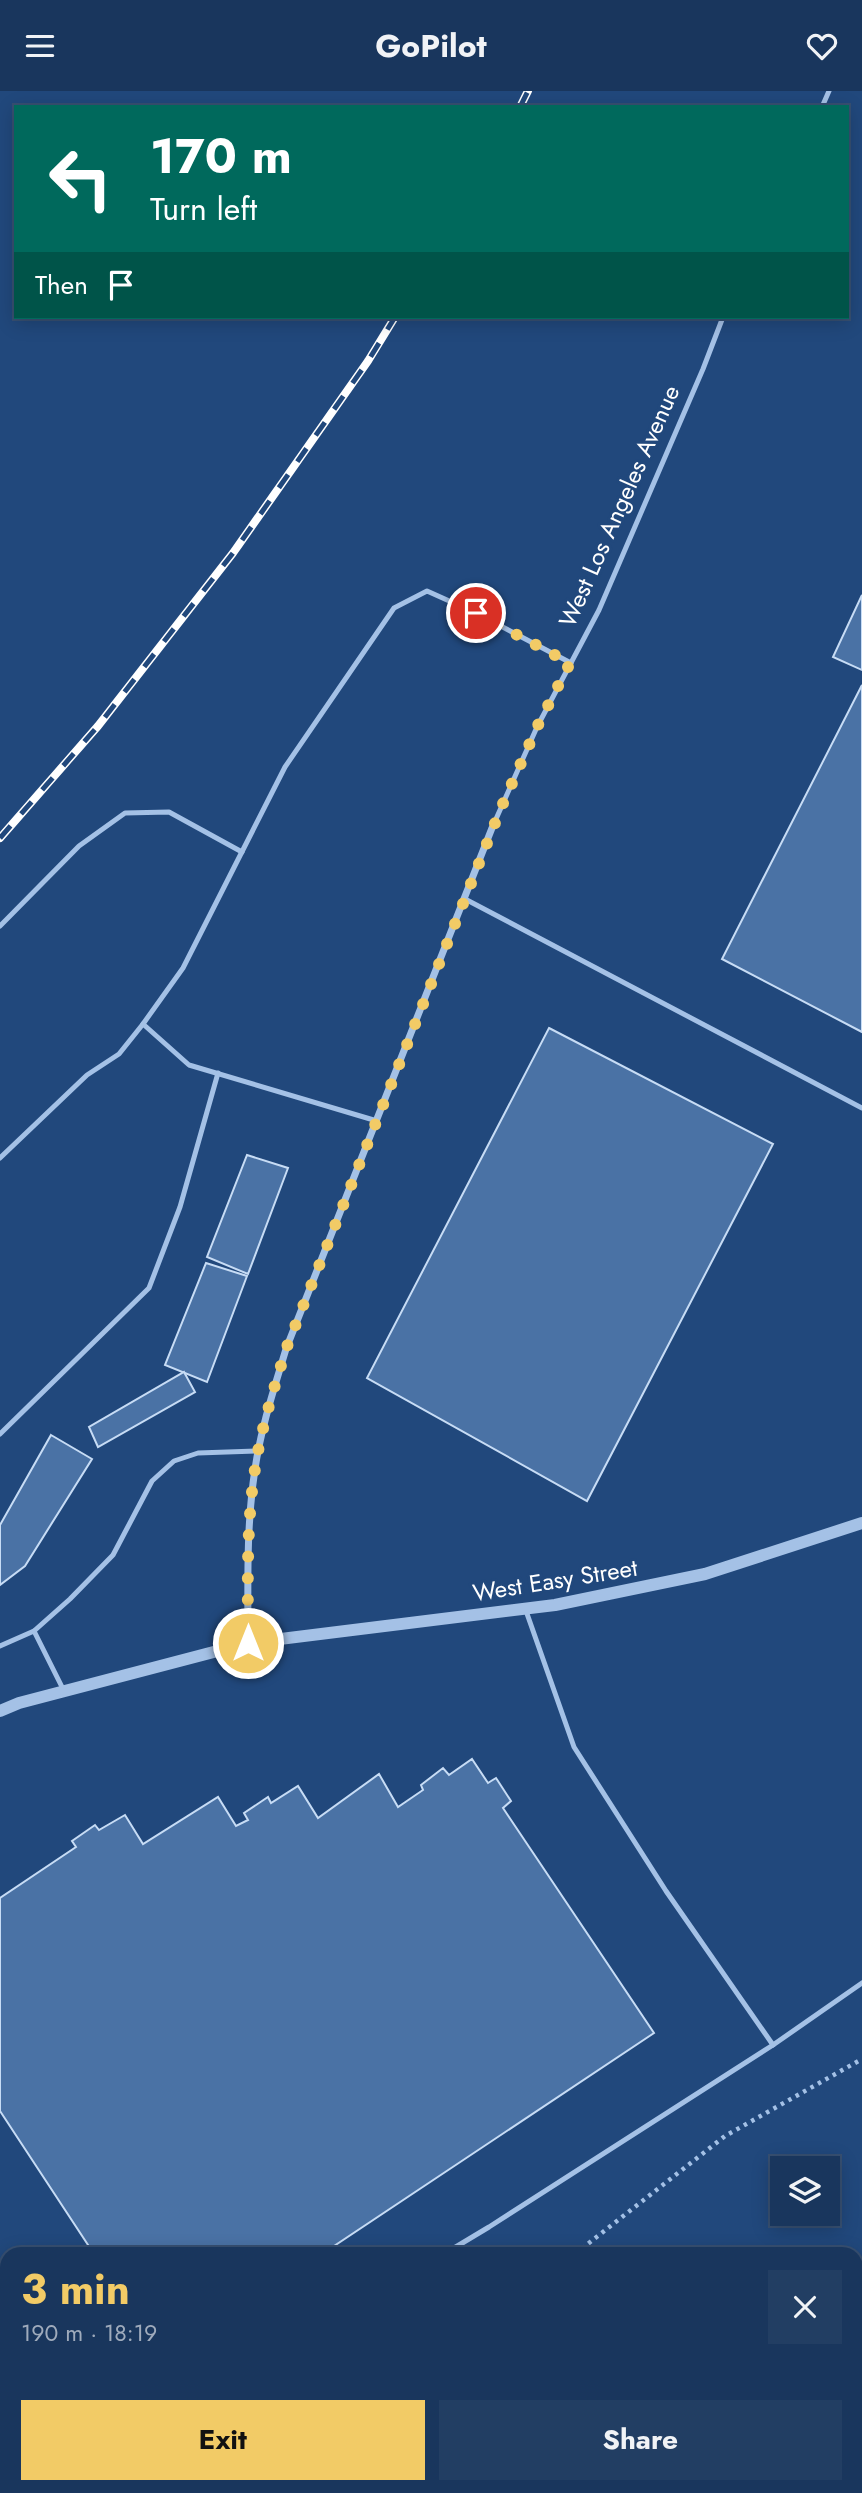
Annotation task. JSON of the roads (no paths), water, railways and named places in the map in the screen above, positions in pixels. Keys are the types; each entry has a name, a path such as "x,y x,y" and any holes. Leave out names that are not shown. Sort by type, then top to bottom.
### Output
{"street":[{"name":"West Los Angeles Avenue","path":"248,1643 249,1522 264,1422 286,1349 492,828"},
{"name":"West Easy Street","path":"248,1643 555,1605 705,1574 862,1523"},
{"path":"0,1711 19,1703 248,1643"}],"lane":[{"name":"West Los Angeles Avenue","path":"492,828 537,727 599,611 704,369 722,319"},
{"path":"0,1158 87,1075 119,1054 143,1024 183,968 285,767 394,608 427,591 476,613 570,663"},
{"path":"0,926 79,846 125,813 169,812 242,852"},
{"path":"465,899 862,1108"},
{"path":"143,1024 189,1065 377,1121"},
{"path":"0,1434 149,1288 180,1207 218,1073"},
{"path":"0,1646 34,1631 113,1555 152,1481 174,1461 198,1453 258,1451"},
{"path":"525,1608 574,1747 666,1891 773,2045"},
{"path":"34,1631 64,1691"},
{"path":"456,2247 773,2045 862,1983"}],"railway":[{"path":"521,105 528,91"},
{"path":"0,838 98,726 233,553 368,361 394,319"}]}
